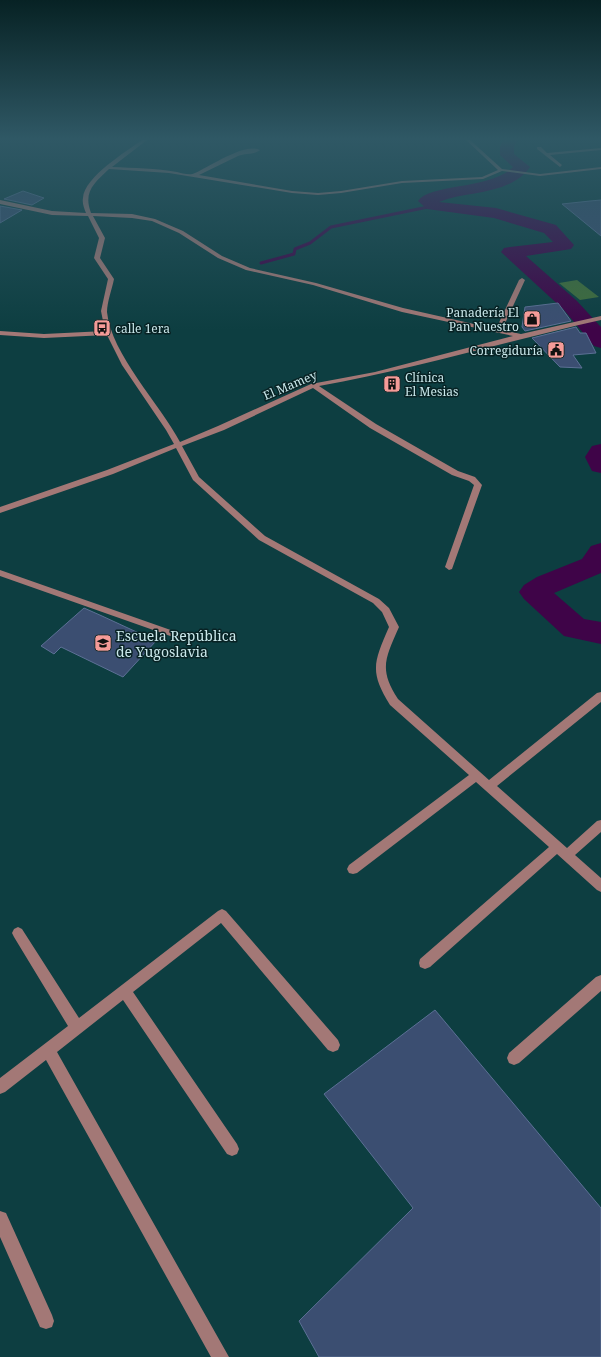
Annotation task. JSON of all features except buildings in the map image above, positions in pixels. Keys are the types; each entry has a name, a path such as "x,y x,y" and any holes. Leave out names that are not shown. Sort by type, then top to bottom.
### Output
{"street":[{"path":"6,203 52,213 132,216 153,220 181,232 220,257 248,269 314,284 408,312 522,336"},
{"path":"86,203 89,215 102,238 97,258 111,279 104,311 110,333 125,365 170,430 177,446 196,478 262,538 376,601 386,610 394,627 379,665 383,684 394,702 601,886"},
{"path":"498,330 522,280"},
{"name":"El Mamey","path":"0,510 110,472 177,446 221,428 313,385 375,374 573,323 599,318"},
{"path":"0,333 44,336 110,333"},
{"path":"313,385 373,426 444,466 472,479 478,485 449,567"},
{"path":"0,573 179,636"},
{"path":"488,786 601,696"},
{"path":"353,869 477,775"},
{"path":"425,962 562,851 601,826"},
{"path":"0,1087 222,915 333,1045"},
{"path":"18,933 77,1027"},
{"path":"514,1058 601,982"},
{"path":"125,991 232,1149"},
{"path":"48,1050 220,1357"},
{"path":"0,1219 46,1321"}],"green space":[{"path":"577,280 599,297 580,300 559,283"}],"waterway":[{"path":"429,203 433,206 496,213 550,229 565,245 539,250 510,252 571,305 601,342"},
{"path":"261,263 294,254 295,249 310,243 331,227 433,206"},
{"path":"593,329 601,331"},
{"path":"601,451 597,457 601,466"},
{"path":"601,552 592,566 547,584 534,592 575,628 601,633"}],"place":[{"name":"Panadería El Pan Nuestro","path":"532,319"},
{"name":"calle 1era","path":"102,328"},
{"name":"Corregiduría","path":"556,350"},
{"name":"Clínica El Mesias","path":"392,384"},
{"name":"Escuela República de Yugoslavia","path":"103,643"}]}
